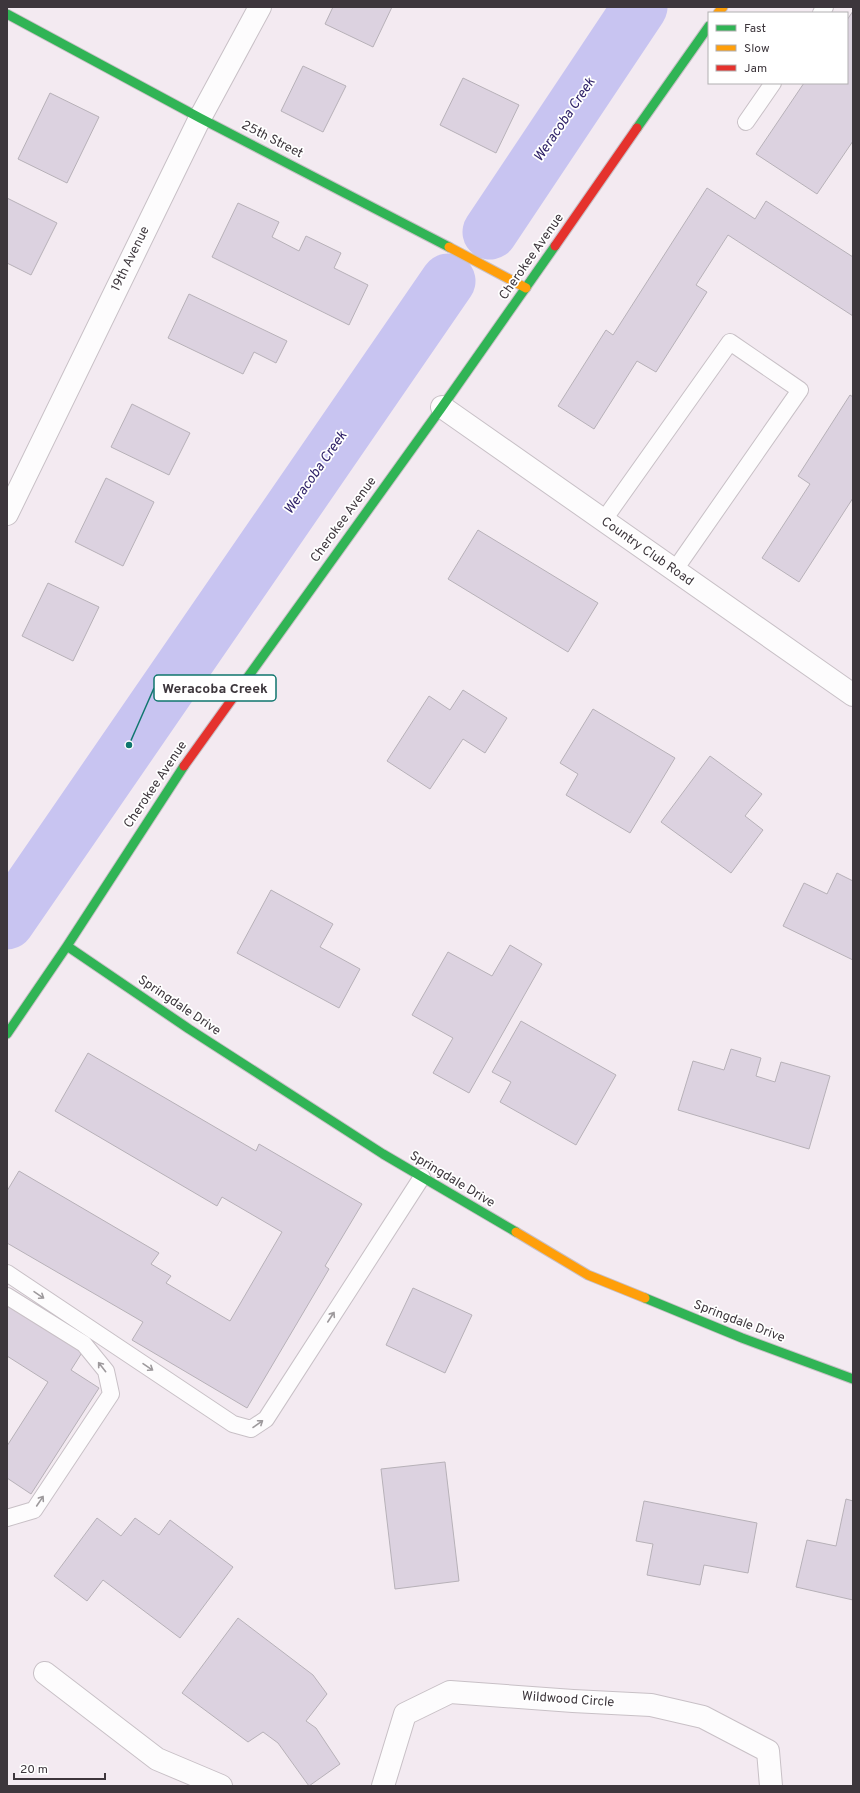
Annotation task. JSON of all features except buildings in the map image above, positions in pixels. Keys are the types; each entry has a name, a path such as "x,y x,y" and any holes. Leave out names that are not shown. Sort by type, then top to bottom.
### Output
{"street":[{"name":"19th Avenue","path":"7,514 200,118 260,7"},
{"name":"25th Street","path":"7,14 200,118 526,288"},
{"name":"Cherokee Avenue","path":"7,1034 67,946 173,781 442,407 708,27"},
{"name":"Country Club Road","path":"442,407 853,696"},
{"name":"Springdale Drive","path":"67,946 189,1029 383,1154 588,1275 742,1338 853,1379"},
{"path":"45,1672 157,1760 221,1786"},
{"name":"Wildwood Circle","path":"383,1786 405,1714 450,1692 651,1705 703,1718 768,1751 771,1786"}],"lane":[{"path":"746,122 772,84"},
{"path":"603,521 730,342 800,390 674,571"},
{"path":"7,1273 233,1424 251,1429 266,1419 422,1177"},
{"path":"7,1296 84,1344 106,1371 111,1394 34,1510 7,1518"}],"waterway":[{"name":"Weracoba Creek","path":"490,232 640,7"},
{"name":"Weracoba Creek","path":"7,922 448,281"}],"traffic: fast":[{"path":"7,14 200,118 449,247"},
{"path":"637,128 708,27"},
{"path":"240,688 442,407 555,246"},
{"path":"7,1034 67,946 184,766"},
{"path":"67,946 189,1029 383,1154 516,1232"},
{"path":"645,1298 742,1338 853,1379"}],"traffic: slow":[{"path":"719,12 723,7"},
{"path":"449,247 526,288"},
{"path":"516,1232 588,1275 645,1298"}],"traffic: jam":[{"path":"555,246 637,128"},
{"path":"184,766 240,688"}],"place":[{"name":"Weracoba Creek","path":"129,745"}]}
